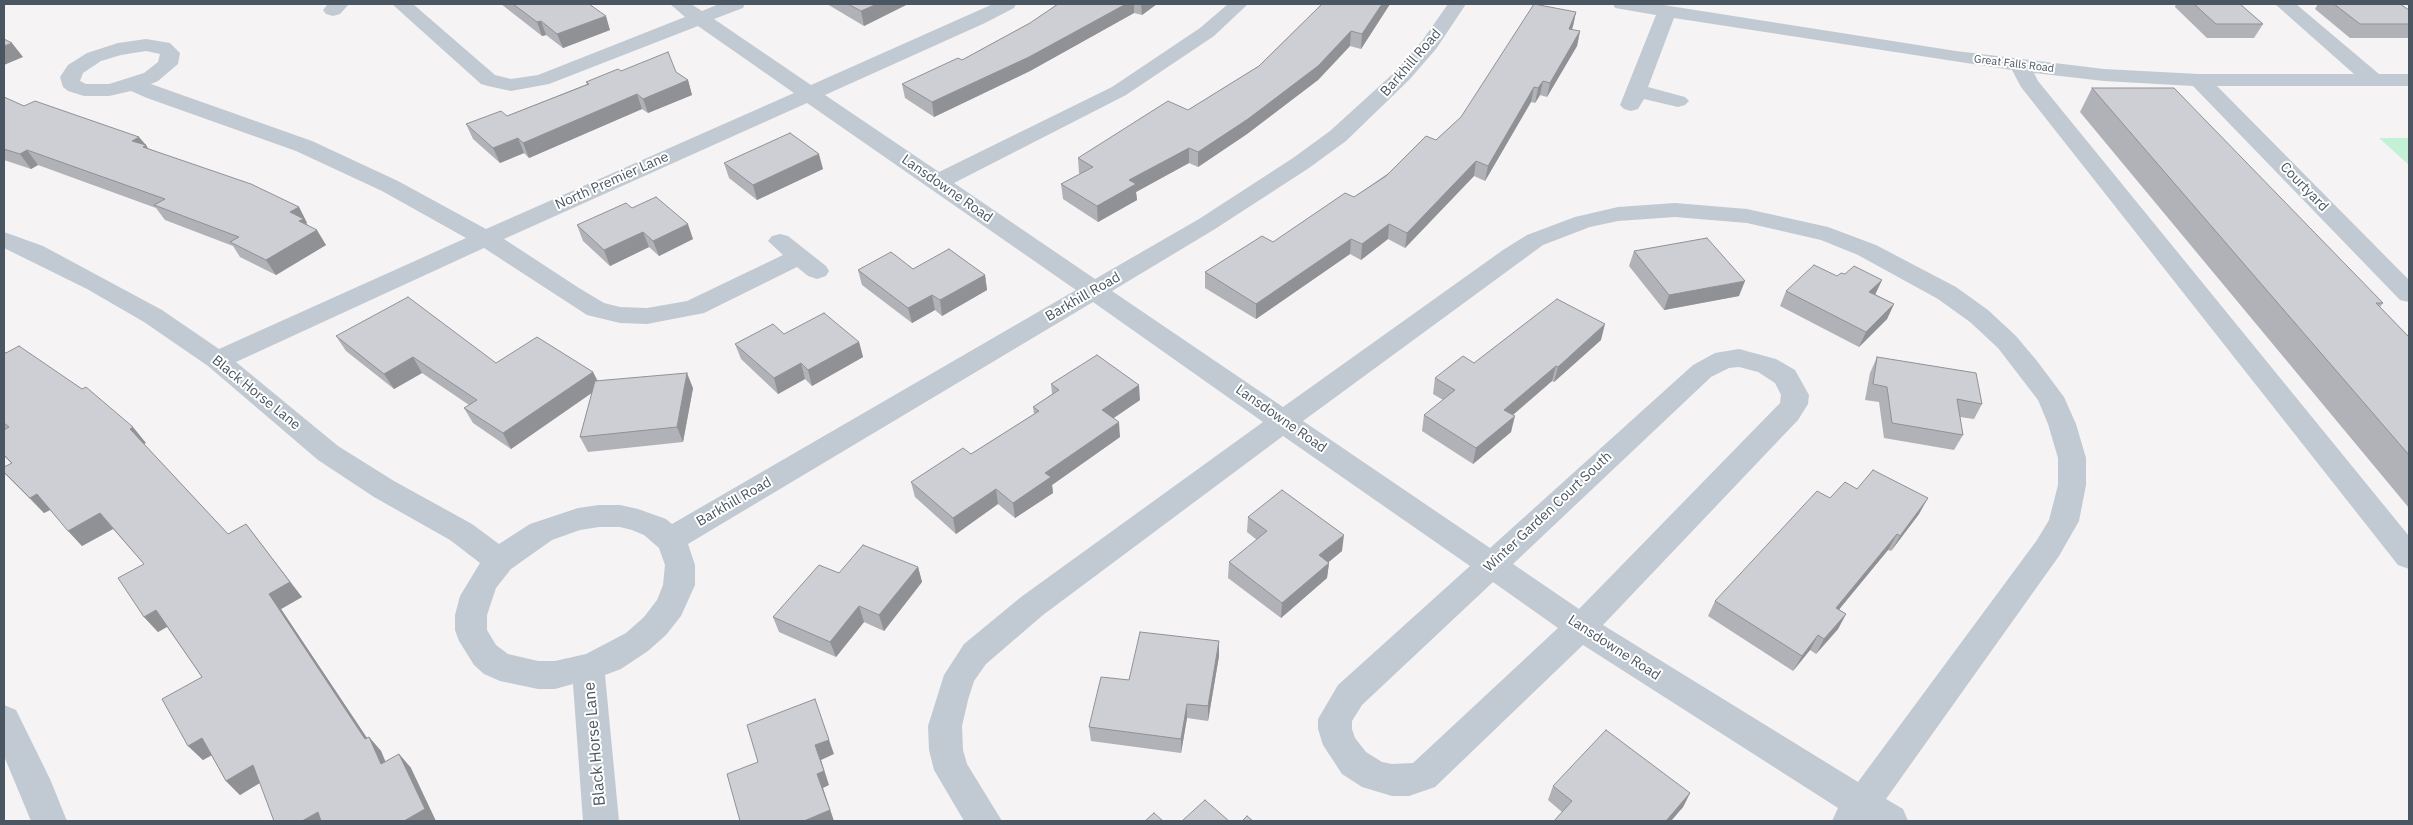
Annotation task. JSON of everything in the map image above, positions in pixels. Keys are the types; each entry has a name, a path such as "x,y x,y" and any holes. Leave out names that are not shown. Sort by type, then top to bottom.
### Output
{"street":[{"path":"402,4 488,80 511,85 542,80 690,11 736,4"},
{"name":"North Premier Lane","path":"217,360 485,238 978,20 1007,4"},
{"path":"937,182 1119,91 1207,32 1239,4"},
{"name":"Barkhill Road","path":"670,540 1207,224 1338,136 1403,75 1429,45 1456,4"},
{"name":"Great Falls Road","path":"1622,4 2020,65 2104,75 2199,80 2409,80"},
{"path":"2285,4 2374,80"},
{"name":"Lansdowne Road","path":"690,11 1581,627 1867,816"},
{"path":"1667,11 1634,98 1678,100"},
{"path":"2020,65 2028,83 2409,557"},
{"name":"Courtyard","path":"2199,80 2409,294"},
{"path":"134,84 154,94 304,146 390,186 485,238 596,309 620,315 654,315 695,306 799,256"},
{"path":"984,821 952,770 946,750 945,726 951,700 960,675 974,654 1032,606 1284,421 1315,396 1528,245 1558,230 1618,214 1675,210 1709,211 1747,216 1828,234 1867,250 1947,293 1978,316 2007,342 2050,398 2062,424 2072,458 2072,486 2064,521 2048,548 1867,816"},
{"name":"Black Horse Lane","path":"4,239 34,251 96,283 153,316 217,360 328,453 384,489 461,532 500,561"},
{"name":"Winter Garden Court South","path":"1724,359 1754,360 1767,365 1786,377 1794,395 1794,404 1788,413 1581,627 1437,765 1423,776 1409,780 1392,780 1374,776 1354,763 1340,746 1335,730 1335,719 1350,695 1490,564 1702,371 1713,363 1724,359"},
{"path":"620,516 654,526 670,540 677,552 680,565 679,585 670,607 655,626 637,642 609,659 588,667 556,675 538,675 512,671 496,664 485,655 475,641 471,615 476,596 485,579 500,561 517,547 541,532 578,519 620,516"},
{"name":"Black Horse Lane","path":"588,667 602,821"},
{"path":"4,720 32,779 49,821"}],"green space":[{"path":"2379,138 2409,138 2409,165"}],"building":[{"path":"513,4 589,4 606,16 557,34 541,21 537,22"},
{"path":"848,4 877,4 861,11"},
{"path":"1058,4 1126,4 1029,57 932,102 902,84 958,58 962,60 1030,23"},
{"path":"1322,4 1382,4 1362,34 1351,31 1318,66 1248,119 1198,152 1189,148 1129,180 1136,184 1097,206 1061,184 1093,167 1078,158 1168,101 1188,110 1259,66"},
{"path":"1534,4 1576,12 1569,29 1580,31 1550,83 1543,81 1538,88 1534,87 1488,166 1476,161 1407,233 1389,224 1362,244 1351,239 1256,304 1205,272 1262,236 1273,242 1345,193 1354,197 1386,176 1426,136 1436,140 1461,117"},
{"path":"2194,4 2240,4 2263,24 2216,24"},
{"path":"2334,4 2400,4 2409,10 2409,24 2360,24"},
{"path":"4,39 12,43 4,46"},
{"path":"668,52 676,72 688,80 643,99 637,94 523,143 518,138 493,148 466,124 501,111 507,116 589,84 586,82 618,69 621,71"},
{"path":"2092,88 2174,88 2383,303 2376,303 2409,337 2409,455"},
{"path":"4,97 24,106 35,101 139,137 132,141 146,145 143,147 251,184 299,207 290,212 304,219 299,221 317,230 266,260 230,242 239,237 154,205 165,199 27,150 20,154 4,149"},
{"path":"790,133 819,154 753,185 724,163"},
{"path":"656,197 688,224 653,241 643,232 604,250 577,225 626,203 632,208"},
{"path":"1707,238 1745,281 1669,295 1634,251"},
{"path":"949,249 985,275 940,300 932,295 908,308 858,270 891,252 913,269"},
{"path":"1814,265 1837,276 1841,273 1845,274 1854,266 1882,280 1869,292 1894,304 1866,332 1786,291"},
{"path":"408,297 496,363 537,337 593,372 503,433 464,408 477,400 413,357 384,374 336,336"},
{"path":"1557,299 1605,324 1558,367 1556,366 1504,410 1515,416 1476,448 1424,415 1455,390 1435,378 1463,356 1474,363"},
{"path":"824,313 859,342 808,370 801,363 774,378 735,344 773,324 784,334"},
{"path":"19,346 82,389 86,387 133,427 130,429 228,534 246,524 290,582 269,594 365,739 369,737 381,764 399,754 425,809 404,821 321,821 318,812 302,821 274,821 253,765 226,781 202,738 188,746 162,699 202,677 156,610 144,617 118,578 144,564 100,513 68,531 37,494 30,498 4,472 4,467 12,463 4,455 4,430 9,427 4,423 4,352 6,353"},
{"path":"1097,355 1139,385 1102,410 1119,422 1045,473 1051,477 1013,503 996,489 953,518 911,482 963,448 971,454 1039,411 1033,407 1059,390 1051,384"},
{"path":"1877,357 1976,373 1982,404 1957,399 1963,435 1892,423 1887,387 1873,384"},
{"path":"687,373 677,427 580,437 595,381"},
{"path":"1873,470 1928,498 1900,536 1897,534 1836,608 1846,614 1824,639 1818,635 1802,656 1715,601 1817,491 1830,498 1845,482 1857,489"},
{"path":"1282,490 1344,535 1319,555 1329,563 1282,603 1229,562 1267,531 1248,517"},
{"path":"863,545 918,567 879,615 859,606 830,642 773,617 819,565 839,573"},
{"path":"1140,632 1219,641 1208,706 1187,704 1181,739 1089,727 1101,677 1129,680"},
{"path":"815,699 829,740 815,745 824,771 817,774 830,810 804,821 740,821 727,774 758,762 747,725"},
{"path":"1606,730 1690,793 1666,821 1554,821 1572,801 1553,786"},
{"path":"1205,800 1229,821 1182,821"},
{"path":"1154,813 1163,821 1145,821"},
{"path":"1247,816 1253,821 1242,821"}]}
